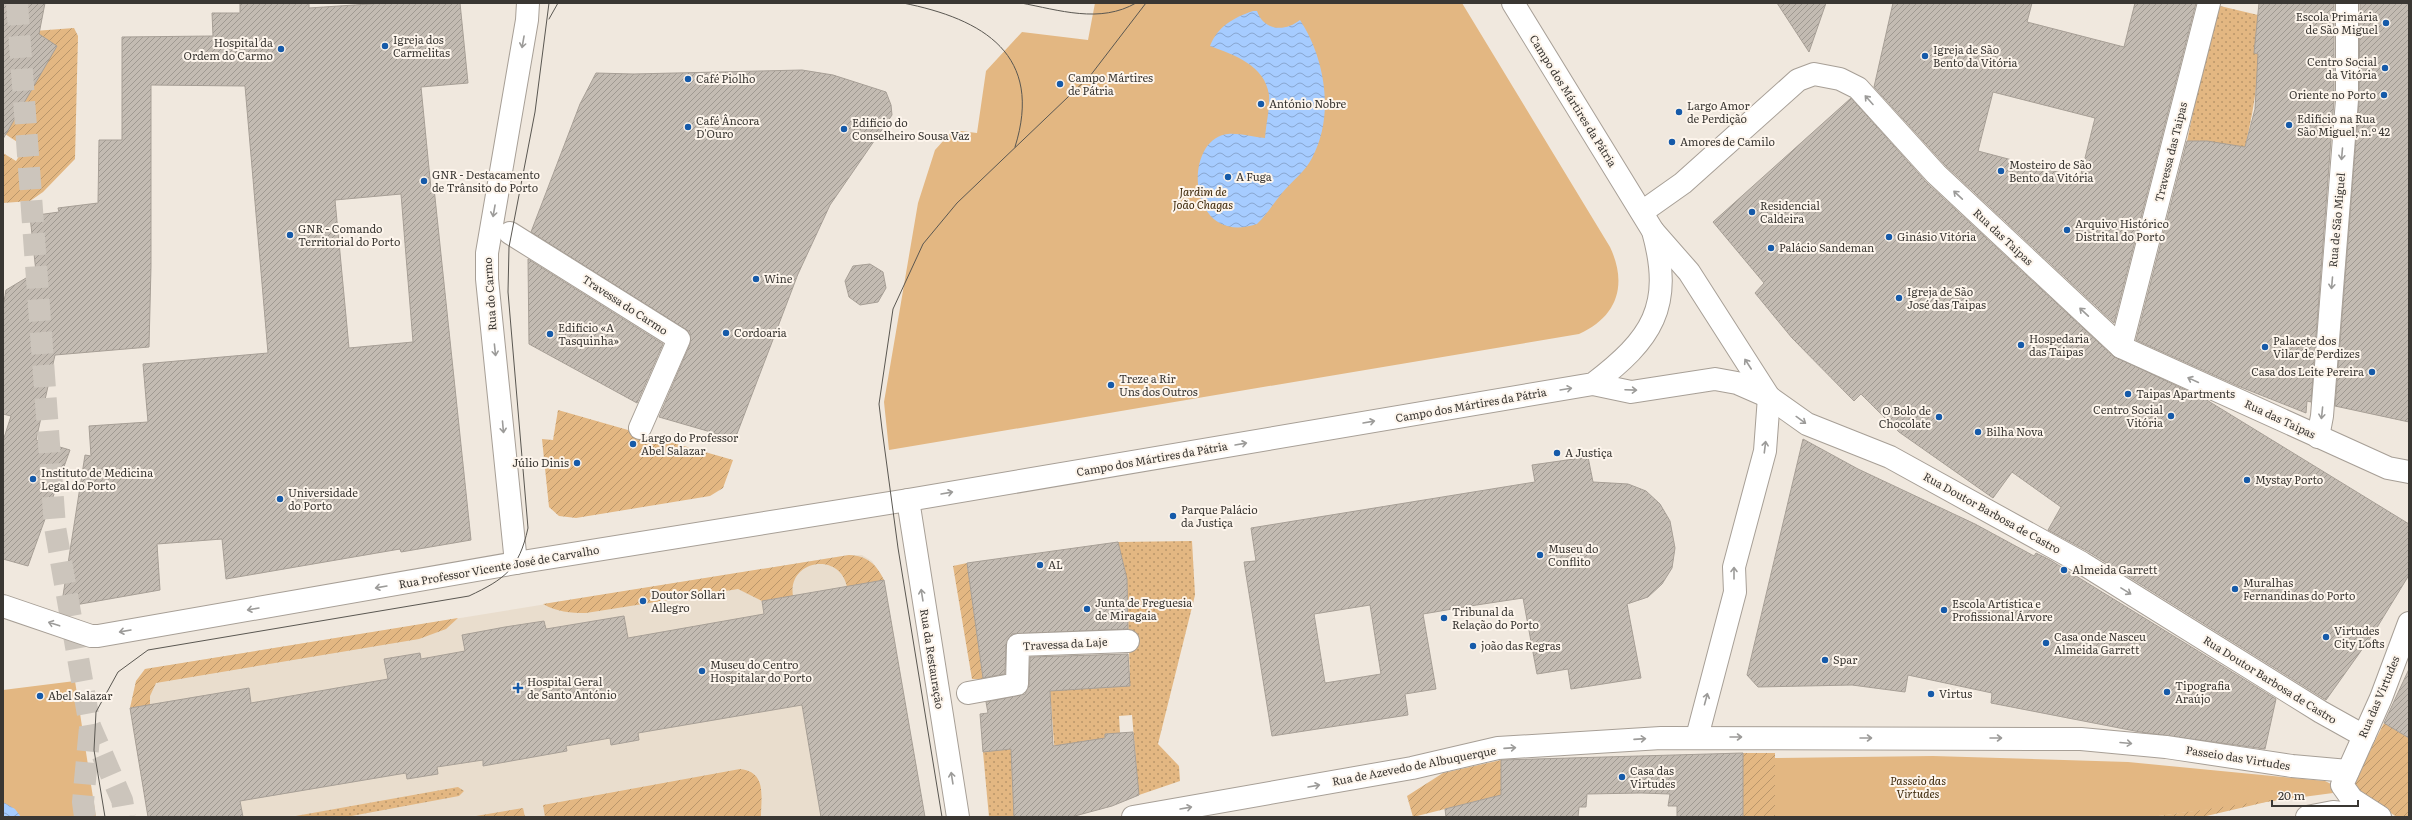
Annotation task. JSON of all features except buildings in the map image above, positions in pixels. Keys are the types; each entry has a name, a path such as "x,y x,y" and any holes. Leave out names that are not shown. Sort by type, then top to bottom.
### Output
{"street":[{"name":"Rua do Carmo","path":"516,563 488,286 487,254 527,20 528,3"},
{"name":"Campo dos Mártires da Pátria","path":"908,500 1593,384 1635,349 1651,325 1661,292 1659,254 1652,231 1642,212 1513,3"},
{"name":"Travessa das Taipas","path":"2121,346 2209,3"},
{"name":"Rua de São Miguel","path":"2318,437 2322,416 2347,100 2347,3"},
{"name":"Rua das Taipas","path":"1642,212 1683,183 1798,80 1814,74 1840,79 1858,88 1936,174 2121,346 2388,468 2409,472"},
{"path":"1652,231 1689,272 1769,397 1765,451 1734,567 1734,592 1697,737"},
{"name":"Travessa do Carmo","path":"510,233 679,339 640,428"},
{"name":"Rua Doutor Barbosa de Castro","path":"1593,384 1631,392 1715,379 1737,383 1769,397 1807,424 1890,458 2082,563 2321,712 2364,736"},
{"name":"Rua Professor Vicente José de Carvalho","path":"3,606 91,636 516,563 908,500"},
{"name":"Rua da Restauração","path":"908,500 958,817"},
{"name":"Rua das Virtudes","path":"2380,817 2352,799 2342,785 2381,698 2409,623"},
{"name":"Travessa da Laje","path":"968,693 1018,684 1018,645 1128,641"},
{"name":"Passeio das Virtudes","path":"1697,737 2081,739 2166,747 2292,766 2348,770"},
{"name":"Rua de Azevedo de Albuquerque","path":"1133,817 1412,768 1498,748 1697,737"},
{"path":"2307,817 2333,812 2380,817"}],"shaded area":[{"name":"Hospital Geral de Santo António","path":"849,555 862,555 872,561 884,580 925,817 148,817 130,708 136,681 145,669"}],"green space":[{"name":"Jardim de João Chagas","path":"1095,3 1462,3 1610,247 1618,274 1618,287 1616,298 1610,309 1602,319 1592,327 1579,334 889,450 884,402 918,203 935,150 953,130 977,133 986,71 1022,32 1088,40"},
{"path":"2216,5 2258,15 2258,66 2255,98 2245,147 2206,167 2203,141 2187,141"},
{"path":"74,28 78,36 75,159 43,192 30,201 3,203 3,153 16,161 25,147 5,134 34,31"},
{"path":"558,410 733,460 723,488 710,496 576,518 559,516 549,507 542,439 553,440"},
{"path":"1192,541 1195,595 1158,744 1179,766 1180,781 1139,795 1132,715 1119,716 1120,733 1105,734 1108,757 1055,755 1050,691 1130,682 1127,579 1118,542"},
{"path":"849,555 861,557 871,562 878,569 884,580 847,587 842,576 835,568 815,564 798,574 793,584 793,596 762,601 738,589 586,613 564,612 543,604"},
{"path":"967,563 983,679 972,679 953,566"},
{"path":"458,618 446,629 419,639 156,683 150,696 150,705 130,708 136,681 145,669"},
{"path":"75,681 96,817 3,817 3,690"},
{"path":"2384,723 2409,738 2409,817 2397,817 2351,788"},
{"path":"1011,749 1014,817 989,817 983,752"},
{"path":"1743,753 1775,753 1775,817 1743,817"},
{"name":"Passeio das Virtudes","path":"1933,756 2128,762 2325,781 2331,784 2333,793 2151,817 1775,817 1775,758"},
{"path":"1501,760 1501,795 1413,817 1407,796 1443,773"},
{"path":"740,769 749,771 759,780 761,786 761,817 545,817 543,805"},
{"path":"458,787 464,791 459,796 346,817 290,817"},
{"path":"2279,799 2202,817 2151,817"},
{"path":"523,808 525,817 470,817"}],"water":[{"path":"1253,11 1257,11 1260,18 1265,23 1276,28 1282,28 1294,24 1300,20 1309,35 1321,69 1325,105 1319,141 1309,163 1257,224 1233,227 1216,221 1204,207 1199,190 1198,171 1203,153 1213,140 1228,134 1265,138 1269,95 1261,76 1247,63 1229,53 1210,46 1217,33 1222,28 1233,20"},
{"path":"3,802 15,809 21,817 3,817"}],"tunnel":[{"path":"17,3 55,527 90,726 122,800 125,817"},
{"path":"85,817 83,802 90,727"}],"tram line":[{"path":"105,817 94,750 96,712 118,672 148,650 469,596 501,578 509,571 520,554 528,528 508,292 509,247 535,112 549,3"},
{"path":"549,19 558,3"},
{"path":"903,3 932,10 959,19 982,31 1000,46 1014,65 1021,88 1022,115 1015,147"},
{"path":"1021,3 1079,14 1108,13 1136,3"},
{"path":"942,817 898,548 879,404 893,309 923,244 957,203 1090,76 1146,3"}],"place":[{"name":"Escola Primária de São Miguel","path":"2386,23"},
{"name":"Igreja dos Carmelitas","path":"385,46"},
{"name":"Hospital da Ordem do Carmo","path":"281,49"},
{"name":"Igreja de São Bento da Vitória","path":"1925,56"},
{"name":"Centro Social da Vitória","path":"2385,68"},
{"name":"Café Piolho","path":"688,79"},
{"name":"Campo Mártires de Pátria","path":"1060,84"},
{"name":"Oriente no Porto","path":"2384,95"},
{"name":"António Nobre","path":"1261,104"},
{"name":"Largo Amor de Perdição","path":"1679,112"},
{"name":"Edifício na Rua São Miguel, n.º 42","path":"2289,125"},
{"name":"Café Âncora D'Ouro","path":"688,127"},
{"name":"Edifício do Conselheiro Sousa Vaz","path":"844,129"},
{"name":"Amores de Camilo","path":"1672,142"},
{"name":"Mosteiro de São Bento da Vitória","path":"2001,171"},
{"name":"A Fuga","path":"1228,177"},
{"name":"GNR - Destacamento de Trânsito do Porto","path":"424,181"},
{"name":"Residencial Caldeira","path":"1752,212"},
{"name":"Arquivo Histórico Distrital do Porto","path":"2067,230"},
{"name":"GNR - Comando Territorial do Porto","path":"290,235"},
{"name":"Ginásio Vitória","path":"1889,237"},
{"name":"Palácio Sandeman","path":"1771,248"},
{"name":"Wine","path":"756,279"},
{"name":"Igreja de São José das Taipas","path":"1899,298"},
{"name":"Cordoaria","path":"726,333"},
{"name":"Edifício «A Tasquinha»","path":"550,334"},
{"name":"Hospedaria das Taipas","path":"2021,345"},
{"name":"Palacete dos Vilar de Perdizes","path":"2265,347"},
{"name":"Casa dos Leite Pereira","path":"2372,372"},
{"name":"Treze a Rir Uns dos Outros","path":"1111,385"},
{"name":"Taipas Apartments","path":"2128,394"},
{"name":"Centro Social Vitória","path":"2171,416"},
{"name":"O Bolo de Chocolate","path":"1939,417"},
{"name":"Bilha Nova","path":"1978,432"},
{"name":"Largo do Professor Abel Salazar","path":"633,444"},
{"name":"A Justiça","path":"1557,453"},
{"name":"Júlio Dinis","path":"577,463"},
{"name":"Instituto de Medicina Legal do Porto","path":"33,479"},
{"name":"Mystay Porto","path":"2247,480"},
{"name":"Universidade do Porto","path":"280,499"},
{"name":"Parque Palácio da Justiça","path":"1173,516"},
{"name":"Museu do Conflito","path":"1540,555"},
{"name":"AL","path":"1040,565"},
{"name":"Almeida Garrett","path":"2064,570"},
{"name":"Muralhas Fernandinas do Porto","path":"2235,589"},
{"name":"Doutor Sollari Allegro","path":"643,601"},
{"name":"Junta de Freguesia de Miragaia","path":"1087,609"},
{"name":"Escola Artística e Profissional Árvore","path":"1944,610"},
{"name":"Tribunal da Relação do Porto","path":"1444,618"},
{"name":"Virtudes City Lofts","path":"2326,637"},
{"name":"Casa onde Nasceu Almeida Garrett","path":"2046,643"},
{"name":"joão das Regras","path":"1473,646"},
{"name":"Spar","path":"1825,660"},
{"name":"Museu do Centro Hospitalar do Porto","path":"702,671"},
{"name":"Hospital Geral de Santo António","path":"518,688"},
{"name":"Tipografia Araújo","path":"2167,692"},
{"name":"Virtus","path":"1931,694"},
{"name":"Abel Salazar","path":"40,696"},
{"name":"Casa das Virtudes","path":"1622,777"}]}
